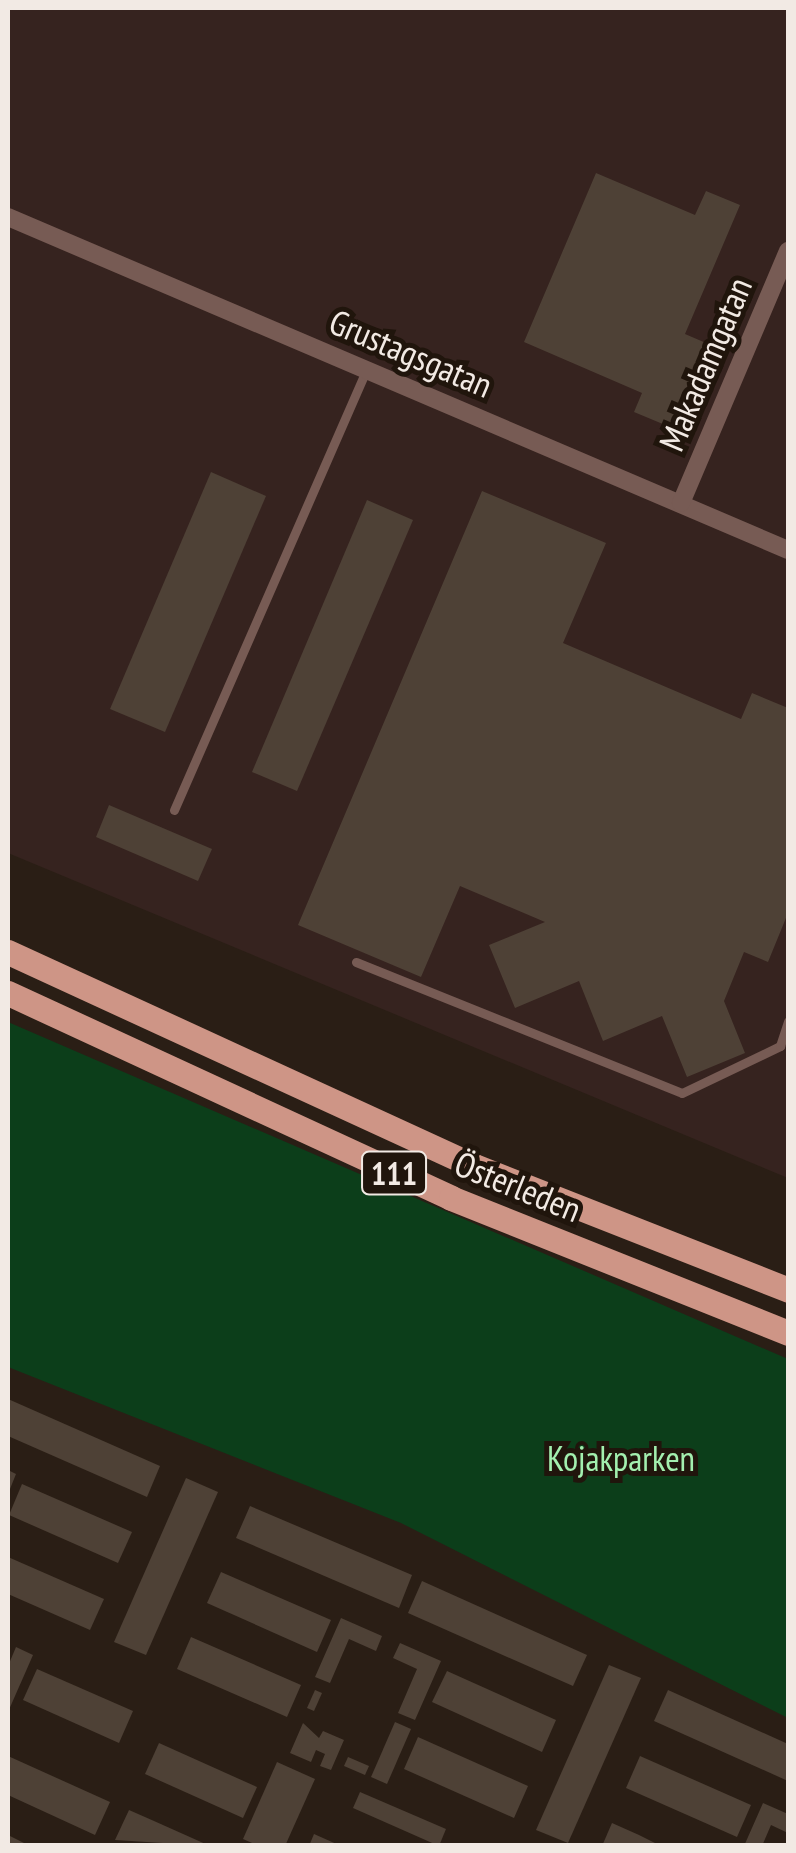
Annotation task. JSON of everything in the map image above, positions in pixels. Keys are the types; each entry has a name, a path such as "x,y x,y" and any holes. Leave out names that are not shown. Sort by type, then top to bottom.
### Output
{"main road":[{"name":"Österleden","path":"8,952 474,1166 788,1290"},
{"name":"Österleden","path":"8,993 451,1198 788,1333"}],"street":[{"name":"Grustagsgatan","path":"8,217 788,550"},
{"name":"Makadamgatan","path":"681,503 788,252"}],"lane":[{"path":"174,810 367,370"},
{"path":"356,962 682,1093 780,1046 788,1021"}],"shaded area":[{"path":"8,8 788,8 788,1178 8,853"}],"green space":[{"name":"Kojakparken","path":"8,1022 788,1359 788,1718 401,1523 8,1367"}],"building":[{"path":"596,173 695,215 706,191 740,205 685,334 706,343 670,427 634,412 642,393 524,342"},
{"path":"211,472 266,496 165,732 110,709"},
{"path":"482,491 606,543 563,643 741,719 752,693 788,708 788,913 768,962 744,952 724,1001 745,1053 687,1077 662,1016 603,1041 579,981 515,1008 489,945 545,922 460,886 421,977 298,925"},
{"path":"367,500 413,520 297,791 252,772"},
{"path":"109,805 212,849 198,881 96,837"},
{"path":"8,1399 160,1466 147,1497 8,1436"},
{"path":"8,1470 16,1474 8,1494"},
{"path":"186,1478 218,1492 146,1655 114,1642"},
{"path":"22,1484 132,1532 118,1563 9,1515"},
{"path":"250,1506 412,1575 399,1608 236,1538"},
{"path":"8,1557 104,1599 90,1630 8,1594"},
{"path":"221,1572 331,1620 317,1652 207,1603"},
{"path":"422,1581 587,1655 573,1686 408,1613"},
{"path":"341,1618 382,1636 376,1651 349,1639 330,1683 315,1677"},
{"path":"191,1637 301,1685 287,1717 177,1669"},
{"path":"400,1643 441,1661 415,1720 398,1713 417,1669 393,1658"},
{"path":"16,1647 33,1655 8,1712 8,1666"},
{"path":"609,1665 641,1678 568,1843 536,1830"},
{"path":"37,1669 133,1711 119,1743 23,1700"},
{"path":"447,1671 556,1720 542,1752 432,1702"},
{"path":"315,1690 322,1693 314,1711 307,1708"},
{"path":"668,1690 788,1744 788,1781 654,1721"},
{"path":"395,1722 411,1729 387,1784 371,1777"},
{"path":"303,1723 319,1738 323,1731 344,1740 331,1770 320,1766 325,1754 316,1750 311,1762 290,1753"},
{"path":"418,1737 528,1786 514,1818 404,1769"},
{"path":"159,1743 257,1787 243,1818 145,1774"},
{"path":"8,1756 110,1802 95,1835 8,1795"},
{"path":"640,1756 751,1805 737,1837 626,1788"},
{"path":"348,1757 369,1766 365,1775 344,1766"},
{"path":"277,1762 315,1779 285,1846 259,1846 243,1839"},
{"path":"360,1792 446,1829 439,1846 353,1808"},
{"path":"763,1803 788,1814 788,1833 771,1825 762,1846 744,1846"},
{"path":"129,1810 154,1821 210,1846 115,1840"},
{"path":"612,1823 639,1835 661,1846 602,1846"},
{"path":"314,1834 341,1846 309,1846"},
{"path":"8,1835 30,1846 8,1846"}]}
